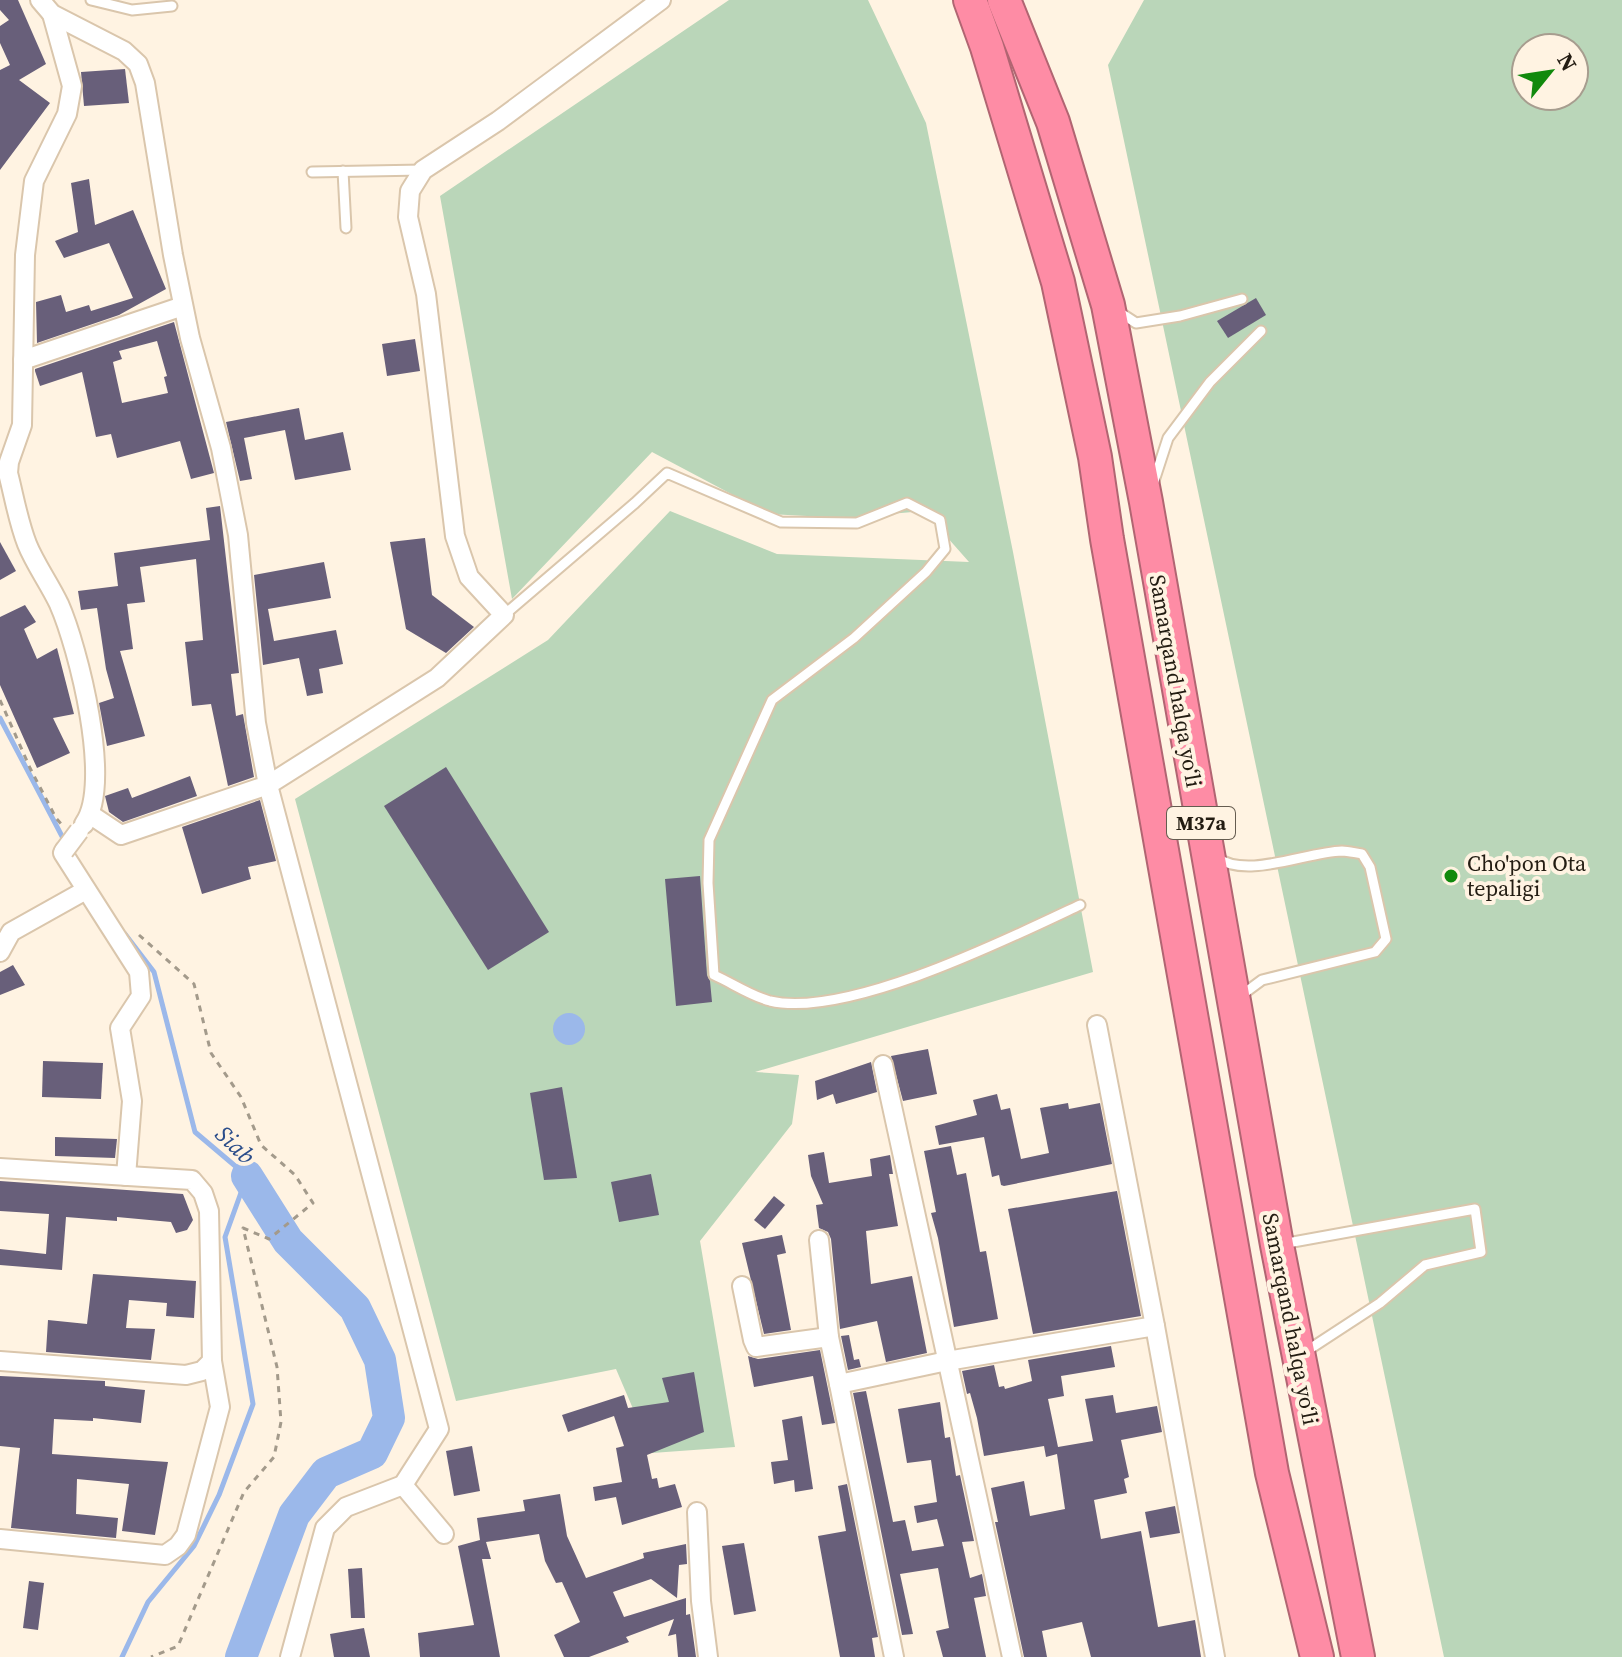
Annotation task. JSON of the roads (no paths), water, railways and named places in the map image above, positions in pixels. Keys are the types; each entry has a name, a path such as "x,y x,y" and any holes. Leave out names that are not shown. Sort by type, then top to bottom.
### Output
{"highway":[{"name":"Samarqand halqa yoʻli","path":"970,0 1058,282 1095,457 1272,1473 1317,1657"},
{"name":"Samarqand halqa yoʻli","path":"1004,0 1053,122 1108,305 1146,502 1277,1245 1358,1657"},
{"path":"1107,539 1116,556 1132,560 1145,553 1151,537"},
{"path":"1272,1473 1276,1453 1292,1442 1309,1447 1319,1467"}],"street":[{"path":"91,815 121,835 268,785 437,678 504,615 469,577 455,536 426,294 408,217 410,191 423,170 498,121 656,1"},
{"path":"46,7 124,51 138,64 145,83 183,306 221,448 238,535 256,723 268,785 439,1429 403,1485 346,1507 325,1528 290,1657"},
{"path":"46,7 72,86 67,114 34,181 25,255 22,425 8,473 27,544 59,604 73,642 89,714 96,776 91,815 73,830 63,853 139,972 141,996 120,1028 132,1101 126,1176"},
{"path":"23,360 183,306"},
{"path":"0,435 22,425"},
{"path":"0,952 11,932 86,890"},
{"path":"1097,1025 1215,1657"},
{"path":"883,1065 1012,1657"},
{"path":"0,1168 192,1180 203,1193 209,1211 212,1361 220,1407 186,1535 178,1546 165,1555 0,1539"},
{"path":"819,1240 829,1337 894,1657"},
{"path":"742,1286 756,1347 829,1337"},
{"path":"839,1384 947,1361 1155,1326"},
{"path":"0,1361 186,1375 202,1371 212,1361"},
{"path":"403,1485 444,1534"},
{"path":"697,1512 701,1601 708,1657"}],"lane":[{"path":"91,0 132,10 172,6"},
{"path":"312,172 423,170"},
{"path":"343,171 346,228"},
{"path":"1108,305 1136,323 1180,316 1242,299"},
{"path":"1146,502 1168,438 1210,382 1261,331"},
{"path":"504,615 667,473 781,522 857,523 907,503 940,520 945,549 926,572 854,638 772,700 709,840 708,883 714,975 769,1000 810,1004 862,993 937,968 998,944 1080,905"},
{"path":"1206,849 1222,862 1242,867 1344,850 1362,854 1370,867 1386,939 1375,952 1262,980 1233,1001"},
{"path":"1277,1245 1475,1209 1481,1252 1425,1265 1380,1303 1299,1356"}],"water":[{"path":"569,1013 580,1018 585,1029 580,1040 569,1045 558,1040 553,1029 558,1018"}],"waterway":[{"name":"Siab","path":"0,718 65,842"},
{"name":"Siab","path":"122,1657 148,1602 194,1546 219,1495 253,1404 225,1237 247,1176 195,1132 154,972 125,934"},
{"path":"241,1657 294,1515 326,1473 372,1453 389,1418 380,1360 355,1308 288,1241 247,1176"}],"place":[{"name":"Cho'pon Ota tepaligi","path":"1451,876"}]}
